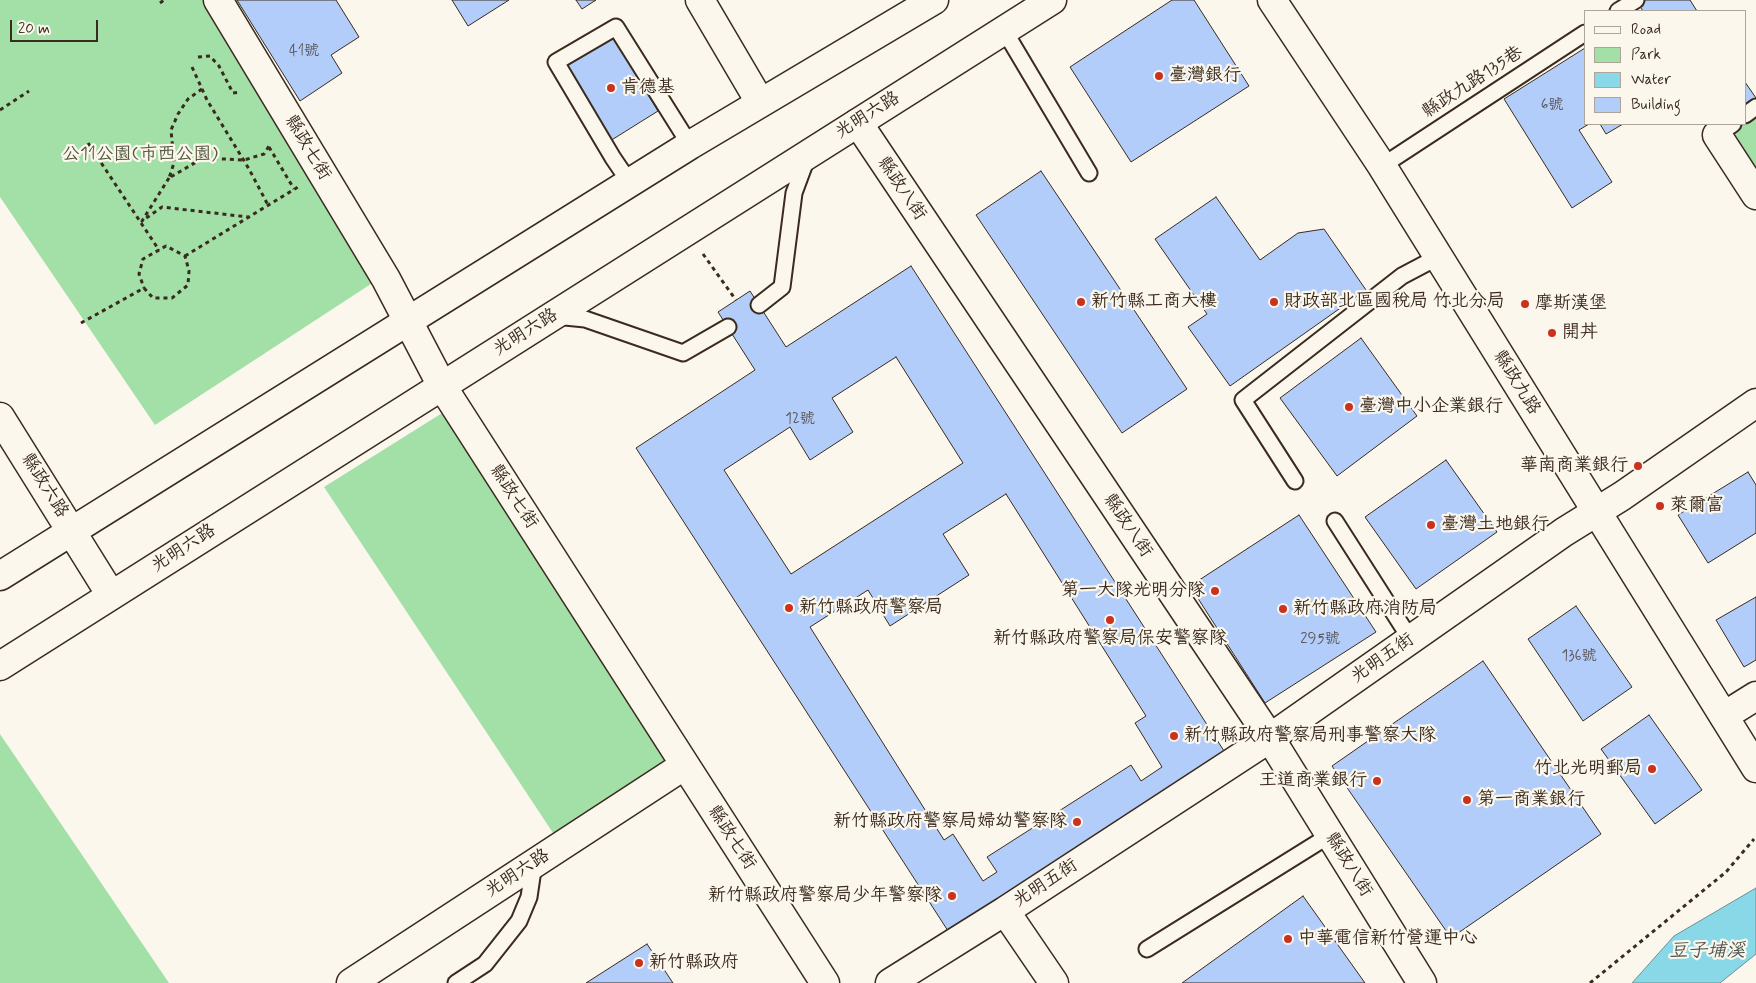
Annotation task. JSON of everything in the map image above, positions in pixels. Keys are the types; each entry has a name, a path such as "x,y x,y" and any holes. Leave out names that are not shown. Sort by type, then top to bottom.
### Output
{"street":[{"name":"縣政七街","path":"218,0 386,279 442,386 825,983"},
{"path":"700,0 760,102"},
{"path":"0,576 407,320 760,102 934,0"},
{"name":"光明六路","path":"0,666 1052,0"},
{"name":"縣政九路","path":"1272,0 1382,166 1756,768"},
{"name":"縣政八街","path":"858,123 1270,738 1422,983"},
{"path":"1720,127 1756,195"},
{"name":"光明五街","path":"890,983 1006,911 1270,738 1756,403"},
{"name":"縣政六路","path":"0,417 111,595"},
{"path":"1724,716 1756,696"},
{"name":"光明六路","path":"351,983 685,765"},
{"name":"光明五街","path":"1006,911 1054,983"}],"lane":[{"path":"1621,10 1636,4"},
{"path":"630,183 556,62 616,27 690,146"},
{"path":"1004,30 1089,173"},
{"name":"縣政九路135巷","path":"1382,166 1584,34"},
{"path":"759,305 782,287 794,192 808,154"},
{"path":"1296,481 1243,400 1402,276 1438,257"},
{"path":"554,316 585,319 683,353 728,327"},
{"path":"1335,521 1411,640"},
{"path":"1147,949 1330,835"},
{"path":"456,983 485,964 519,921 530,897 534,864"}],"path":[{"path":"192,67 202,89 244,160 268,206"},
{"path":"142,222 169,178 174,163 171,130 178,114 188,99 202,89"},
{"path":"0,110 29,90"},
{"path":"88,143 159,250"},
{"path":"269,147 294,190"},
{"path":"169,178 203,158 244,160"},
{"path":"185,256 322,173"},
{"path":"142,222 162,207 248,217"},
{"path":"166,246 185,256 189,271 188,285 172,298 154,298 144,288 139,274 143,258 166,246"},
{"path":"703,254 736,300"},
{"path":"81,323 144,288"},
{"path":"1590,983 1726,872 1754,839"}],"green space":[{"name":"公11公園(市西公園)","path":"0,0 209,0 377,280 155,425 0,197"},
{"path":"1756,107 1756,195 1717,135 1732,125 1746,125 1746,114"},
{"path":"455,405 685,765 561,845 324,487"},
{"path":"0,734 169,983 0,983"}],"water":[{"name":"豆子埔溪","path":"1756,888 1756,954 1720,983 1632,983 1674,936"}],"building":[{"path":"237,0 336,0 359,37 331,55 342,73 300,101"},
{"path":"452,0 509,0 468,26"},
{"path":"576,0 596,0 582,9"},
{"name":"臺灣銀行","path":"1172,0 1194,0 1249,86 1131,162 1070,67"},
{"path":"1640,0 1690,0 1696,10 1642,10 1637,2"},
{"name":"肯德基","path":"612,35 658,111 610,141 564,65"},
{"path":"1584,49 1584,125 1587,125 1579,130 1612,182 1572,208 1504,99"},
{"path":"1746,83 1756,98 1746,105"},
{"path":"1601,125 1621,125 1606,134"},
{"name":"新竹縣工商大樓","path":"1041,171 1187,389 1122,433 976,215"},
{"name":"財政部北區國稅局 竹北分局","path":"1216,197 1260,260 1298,233 1324,229 1366,290 1230,386 1188,327 1207,314 1155,239"},
{"name":"新竹縣政府警察局","path":"911,266 1226,754 950,934 636,448 755,370 718,312 750,291 786,347","holes":["896,357 963,463 791,574 724,470 790,427 810,460 853,432 832,398","1006,494 1146,716 1135,723 1162,767 1141,781 1131,765 987,857 997,872 983,881 953,834 944,840 810,627 868,590 890,626 969,575 943,534"]},
{"name":"臺灣中小企業銀行","path":"1361,338 1417,416 1337,476 1280,398"},
{"name":"臺灣土地銀行","path":"1446,460 1497,532 1416,589 1365,517"},
{"path":"1748,472 1756,485 1756,533 1708,563 1678,515"},
{"name":"新竹縣政府消防局","path":"1299,515 1376,632 1265,703 1190,586"},
{"path":"1756,597 1756,660 1744,667 1716,620"},
{"path":"1576,606 1632,687 1583,721 1528,639"},
{"name":"第一商業銀行","path":"1483,661 1601,834 1451,938 1332,766"},
{"name":"竹北光明郵局","path":"1649,715 1702,790 1655,824 1601,749"},
{"name":"中華電信新竹營運中心","path":"1303,896 1365,983 1182,983"},
{"name":"新竹縣政府","path":"647,944 673,983 586,983"}],"place":[{"name":"臺灣銀行","path":"1159,76"},
{"name":"肯德基","path":"611,88"},
{"name":"新竹縣工商大樓","path":"1081,302"},
{"name":"財政部北區國稅局 竹北分局","path":"1274,302"},
{"name":"摩斯漢堡","path":"1525,304"},
{"name":"開丼","path":"1552,333"},
{"name":"臺灣中小企業銀行","path":"1349,407"},
{"name":"華南商業銀行","path":"1638,466"},
{"name":"萊爾富","path":"1660,506"},
{"name":"臺灣土地銀行","path":"1431,525"},
{"name":"第一大隊光明分隊","path":"1215,591"},
{"name":"新竹縣政府警察局","path":"789,608"},
{"name":"新竹縣政府消防局","path":"1283,609"},
{"name":"新竹縣政府警察局保安警察隊","path":"1110,620"},
{"name":"新竹縣政府警察局刑事警察大隊","path":"1174,736"},
{"name":"竹北光明郵局","path":"1652,769"},
{"name":"王道商業銀行","path":"1377,781"},
{"name":"第一商業銀行","path":"1467,800"},
{"name":"新竹縣政府警察局婦幼警察隊","path":"1077,822"},
{"name":"新竹縣政府警察局少年警察隊","path":"952,896"},
{"name":"中華電信新竹營運中心","path":"1288,939"},
{"name":"新竹縣政府","path":"639,963"}]}
